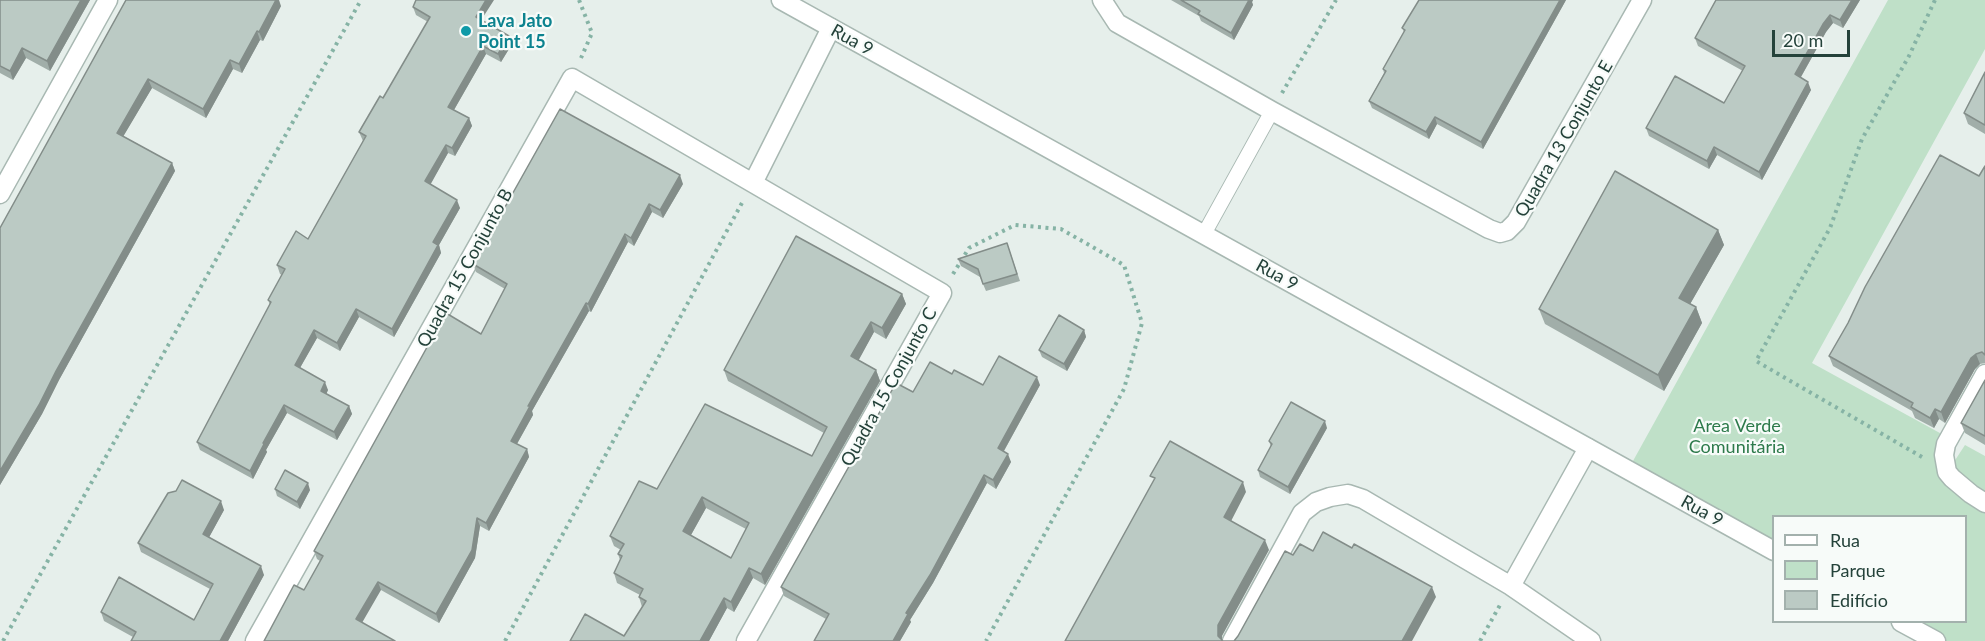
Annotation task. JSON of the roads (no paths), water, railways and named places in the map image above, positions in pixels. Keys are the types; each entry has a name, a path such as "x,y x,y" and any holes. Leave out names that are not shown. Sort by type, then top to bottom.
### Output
{"street":[{"path":"0,194 108,0"},
{"name":"Rua 9","path":"781,0 1772,550"},
{"path":"1102,0 1117,23 1272,111"},
{"name":"Quadra 13 Conjunto E","path":"1272,111 1489,230 1500,233 1507,231 1516,222 1642,0"},
{"path":"753,183 831,28"},
{"name":"Quadra 15 Conjunto B","path":"255,641 572,78 753,183"},
{"name":"Quadra 15 Conjunto C","path":"746,641 942,293 753,183"},
{"path":"1985,374 1946,444 1944,455 1947,472 1971,494 1985,503"},
{"path":"1511,586 1588,448"},
{"path":"1232,641 1302,513 1316,502 1330,496 1348,494 1363,499 1511,586 1591,641"},
{"path":"1904,623 1936,641"}],"lane":[{"path":"1204,234 1272,111"}],"place":[{"name":"Lava Jato Point 15","path":"466,31"}],"park label":[{"name":"Area Verde Comunitária","path":"1737,436"}]}
